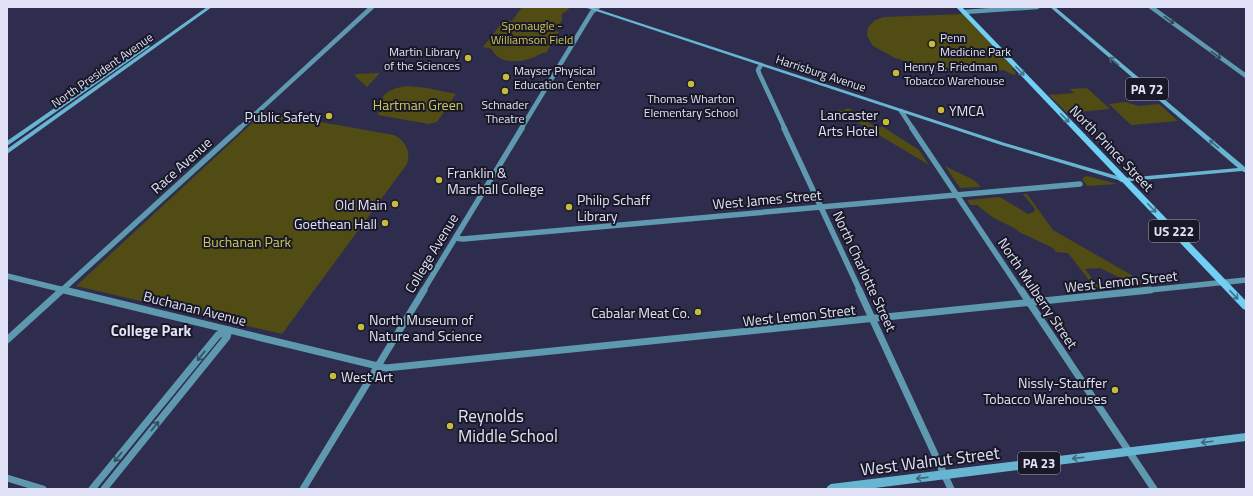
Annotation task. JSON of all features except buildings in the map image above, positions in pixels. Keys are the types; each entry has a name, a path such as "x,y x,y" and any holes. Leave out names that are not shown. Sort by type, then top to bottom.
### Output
{"highway":[{"name":"North Prince Street","path":"959,7 1246,308"}],"main road":[{"name":"North President Avenue","path":"7,144 203,7"},
{"name":"North President Avenue","path":"7,152 210,7"},
{"name":"Harrisburg Avenue","path":"586,7 596,8 761,65 1049,159 1056,163 1107,178 1125,180"},
{"name":"PA 72","path":"1052,7 1245,170"},
{"path":"1125,180 1245,170"},
{"name":"West Walnut Street","path":"831,489 1246,437"}],"street":[{"name":"Race Avenue","path":"7,340 372,7"},
{"path":"964,12 1037,7"},
{"path":"1151,7 1246,76"},
{"name":"College Avenue","path":"303,489 596,8"},
{"name":"North Charlotte Street","path":"761,65 758,70 759,73 951,489"},
{"name":"North Mulberry Street","path":"901,111 1154,489"},
{"name":"West James Street","path":"455,238 463,239 1080,184"},
{"name":"Buchanan Avenue","path":"7,276 378,366"},
{"name":"West Lemon Street","path":"378,366 386,368 422,365 1246,280"},
{"path":"92,489 218,335 229,330"},
{"path":"104,489 227,337 229,330"},
{"path":"7,478 44,489"}],"green space":[{"name":"Sponaugle - Williamson Field","path":"522,7 568,7 569,9 562,14 562,20 555,31 559,32 546,53 542,53 527,60 521,61 504,60 495,54 492,49 483,47 504,20 512,21"},
{"name":"Penn Medicine Park","path":"963,14 1014,68 1012,68 1016,73 1014,75 1003,70 972,72 947,71 920,66 895,58 873,46 867,36 868,27 875,20 884,17"},
{"path":"380,73 367,87 355,76 356,74"},
{"name":"Hartman Green","path":"407,86 427,88 456,94 437,122 429,124 378,115 380,102 384,95 399,87"},
{"path":"1087,88 1110,109 1067,113 1049,95 1074,93 1070,89"},
{"path":"1125,102 1139,106 1159,104 1178,121 1131,125 1109,104"},
{"path":"848,108 865,118 864,120 876,127 883,127 919,150 929,165 847,116 841,117 837,110 842,111"},
{"name":"Buchanan Park","path":"264,112 394,135 402,140 408,151 407,164 282,334 76,286"},
{"path":"945,166 974,180 981,187 960,188"},
{"path":"1087,176 1117,184 1087,186 1082,179"},
{"path":"1023,194 1027,194 1053,230 1147,284 1131,285 1123,279 1100,268 1085,269 1100,288 1096,289 1068,253 1056,252 1053,248 992,217 977,205 970,205 967,200 1000,197 1028,214 1034,212 1035,209"}],"place":[{"name":"Penn Medicine Park","path":"932,44"},
{"name":"Martin Library of the Sciences","path":"468,58"},
{"name":"Henry B. Friedman Tobacco Warehouse","path":"896,73"},
{"name":"Mayser Physical Education Center","path":"506,77"},
{"name":"Thomas Wharton Elementary School","path":"691,84"},
{"name":"Schnader Theatre","path":"505,91"},
{"name":"YMCA","path":"941,110"},
{"name":"Public Safety","path":"329,116"},
{"name":"Lancaster Arts Hotel","path":"886,122"},
{"name":"Franklin & Marshall College","path":"439,180"},
{"name":"Old Main","path":"395,204"},
{"name":"Philip Schaff Library","path":"569,207"},
{"name":"Goethean Hall","path":"385,223"},
{"name":"Cabalar Meat Co.","path":"698,312"},
{"name":"North Museum of Nature and Science","path":"361,327"},
{"name":"West Art","path":"333,376"},
{"name":"Nissly-Stauffer Tobacco Warehouses","path":"1115,390"},
{"name":"Reynolds Middle School","path":"450,426"}],"district":[{"name":"College Park","path":"151,330"}]}
